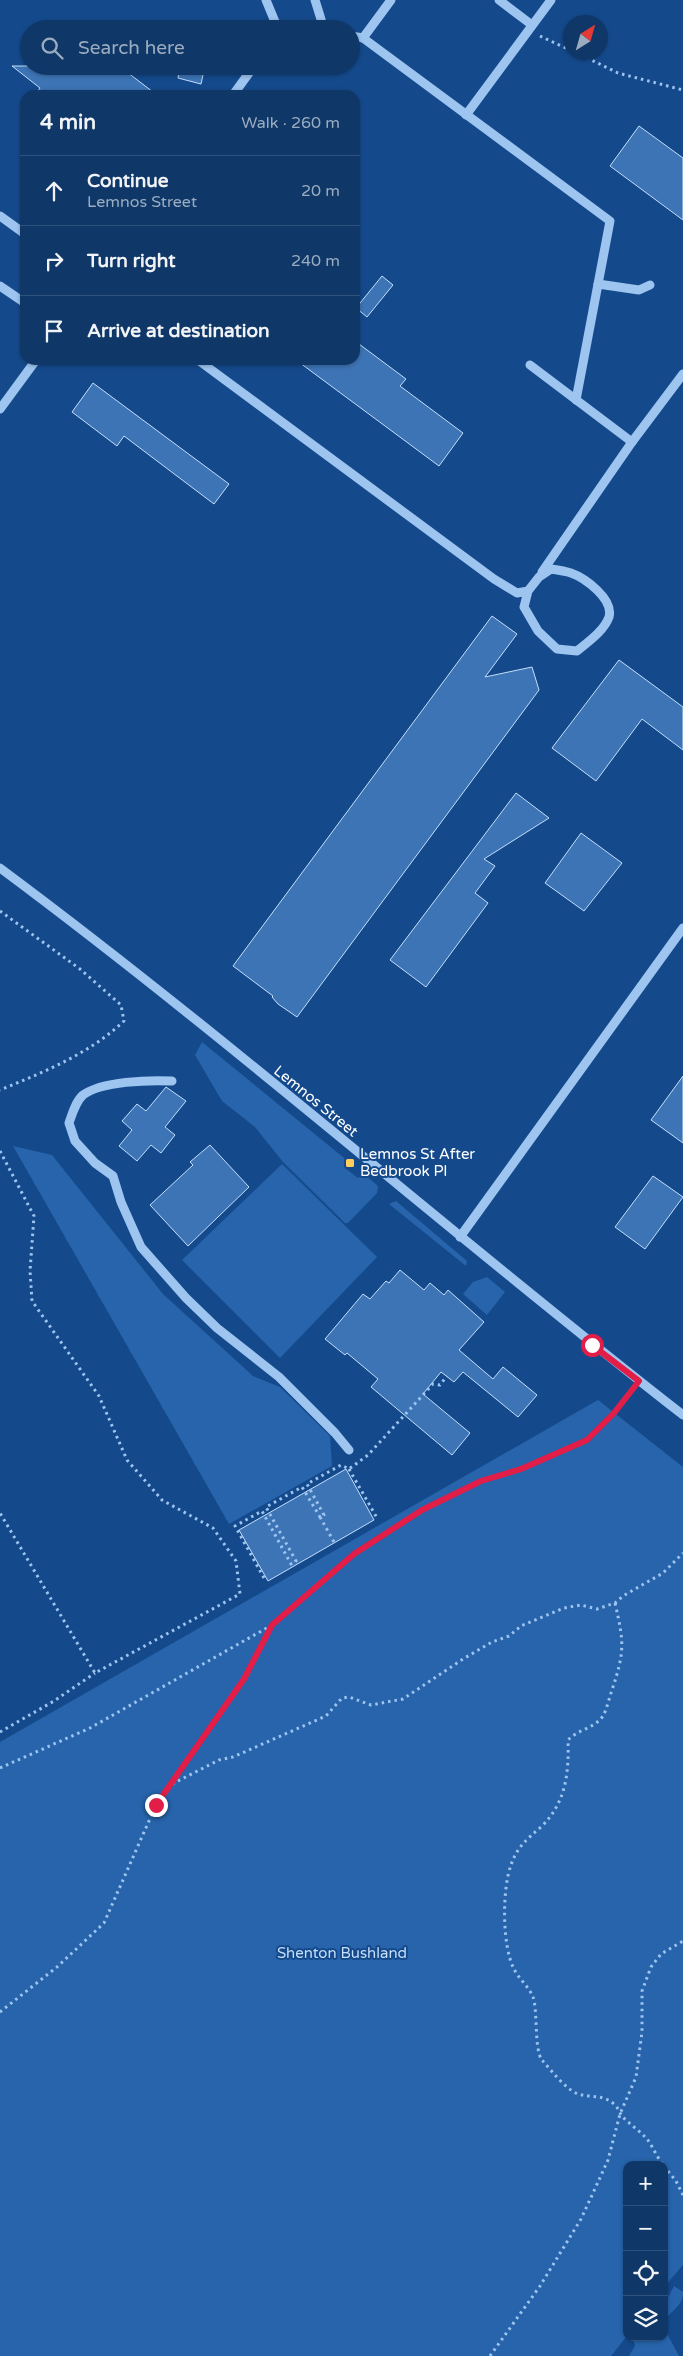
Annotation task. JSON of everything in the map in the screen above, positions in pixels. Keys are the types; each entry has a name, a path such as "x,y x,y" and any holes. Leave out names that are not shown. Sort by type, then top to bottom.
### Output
{"street":[{"path":"266,0 274,20"},
{"path":"315,0 321,20"},
{"path":"363,38 391,0"},
{"path":"499,0 530,28"},
{"path":"466,114 551,0"},
{"path":"360,38 610,221 576,400"},
{"path":"237,90 247,75"},
{"path":"0,216 20,230"},
{"path":"598,284 639,290 650,284"},
{"path":"0,286 20,300"},
{"path":"0,409 32,365"},
{"path":"205,365 494,579 517,592 528,591"},
{"path":"530,365 632,442"},
{"path":"539,577 552,569 571,573 592,586 608,603 609,616 599,632 577,651 557,649 538,631 524,607 528,591 632,442 683,374"},
{"name":"Lemnos Street","path":"0,868 99,942 460,1237 683,1415"},
{"path":"460,1237 683,928"},
{"path":"172,1081 147,1080 111,1084 83,1095 76,1105 69,1123 75,1141 95,1163 114,1176 121,1202 141,1247 151,1259 186,1298 217,1328 279,1377 349,1450"}],"path":[{"path":"530,28 563,46"},
{"path":"591,60 618,73 683,90"},
{"path":"0,912 80,969 121,1005 124,1021 105,1038 69,1060 0,1090"},
{"path":"0,1150 34,1216 30,1271 32,1301 99,1396 127,1460 162,1500 213,1528 236,1561 240,1594 94,1674 54,1701 0,1732"},
{"path":"349,1469 368,1455 433,1384 440,1385 447,1376"},
{"path":"0,1768 90,1728 272,1625 354,1554 422,1510 481,1481 521,1469 587,1440 614,1413 639,1381"},
{"path":"320,1517 324,1514 307,1484 341,1465 349,1469 377,1518"},
{"path":"264,1578 235,1526 262,1511 291,1564 296,1561 266,1507 302,1488 334,1542"},
{"path":"0,1513 94,1674"},
{"path":"172,1784 219,1760 233,1757 326,1716 333,1705 342,1698 349,1697 371,1705 403,1699 463,1659 492,1642 509,1636 521,1626 564,1608 581,1605 597,1609 615,1603 623,1596 663,1572 683,1553"},
{"path":"615,1603 623,1637 622,1656 611,1692 602,1716 588,1727 575,1733 568,1740 569,1769 566,1787 557,1805 542,1826 525,1839 516,1851 510,1867 504,1923 507,1950 514,1970 533,1997 541,2058 568,2088 578,2094 604,2098 616,2105 620,2114 646,2138 661,2161"},
{"path":"0,2012 57,1967 104,1923 156,1805 244,1679 272,1625"},
{"path":"490,2356 518,2319 581,2219 608,2160 620,2114 636,2077 642,2032 642,1991 650,1967 661,1954 683,1941"},
{"path":"668,2171 683,2195"}],"green space":[{"path":"202,1042 349,1162 345,1168 358,1178 364,1174 378,1186 377,1193 348,1223 345,1223 283,1162 255,1127 222,1101 195,1055"},
{"path":"13,1146 52,1155 163,1294 253,1376 280,1387 330,1436 332,1466 229,1524"},
{"path":"282,1164 377,1257 280,1358 182,1260"},
{"path":"396,1201 467,1261 466,1266 389,1204"},
{"path":"487,1277 505,1292 487,1315 463,1294 473,1282"},
{"name":"Shenton Bushland","path":"598,1400 683,1467 683,2265 668,2282 668,2161 623,2161 623,2341 611,2356 0,2356 0,1742"},
{"path":"674,2286 683,2292 681,2302 668,2316 668,2297"},
{"path":"668,2335 679,2356 629,2356 635,2346 634,2341 668,2341"}],"building":[{"path":"12,66 20,66 20,72"},
{"path":"23,75 131,75 150,90 39,90 40,88"},
{"path":"178,75 203,75 201,84 178,78"},
{"path":"639,126 683,158 683,220 610,166"},
{"path":"382,276 393,285 367,317 360,311 360,303"},
{"path":"360,345 406,379 400,386 463,433 439,466 303,365 360,365"},
{"path":"93,383 229,484 214,504 124,436 117,446 72,412"},
{"path":"492,616 517,634 485,677 532,667 539,690 297,1017 278,1004 273,996 233,966"},
{"path":"619,660 683,707 683,750 642,719 596,781 552,748"},
{"path":"516,793 549,818 484,859 495,866 475,893 488,903 426,987 390,960"},
{"path":"581,833 622,863 584,911 545,883"},
{"path":"683,1076 683,1143 651,1120"},
{"path":"166,1087 186,1101 165,1127 175,1135 161,1153 151,1145 137,1161 119,1146 132,1130 122,1121 137,1104 146,1111"},
{"path":"210,1145 249,1187 188,1246 150,1205 193,1165 190,1162"},
{"path":"653,1176 683,1197 645,1249 615,1227"},
{"path":"400,1270 424,1290 430,1283 444,1295 448,1290 484,1322 459,1350 493,1379 503,1367 537,1395 518,1417 463,1372 454,1382 441,1372 423,1394 470,1433 452,1455 371,1387 378,1379 347,1353 345,1355 325,1339 363,1294 370,1299 386,1281 389,1283"},
{"path":"346,1469 374,1520 268,1581 239,1530"}],"place":[{"name":"Lemnos St After Bedbrook Pl","path":"350,1163"}],"route":[{"path":"156,1805 244,1679 272,1625 354,1554 422,1510 481,1481 521,1469 587,1440 614,1413 639,1381 592,1345"}]}
